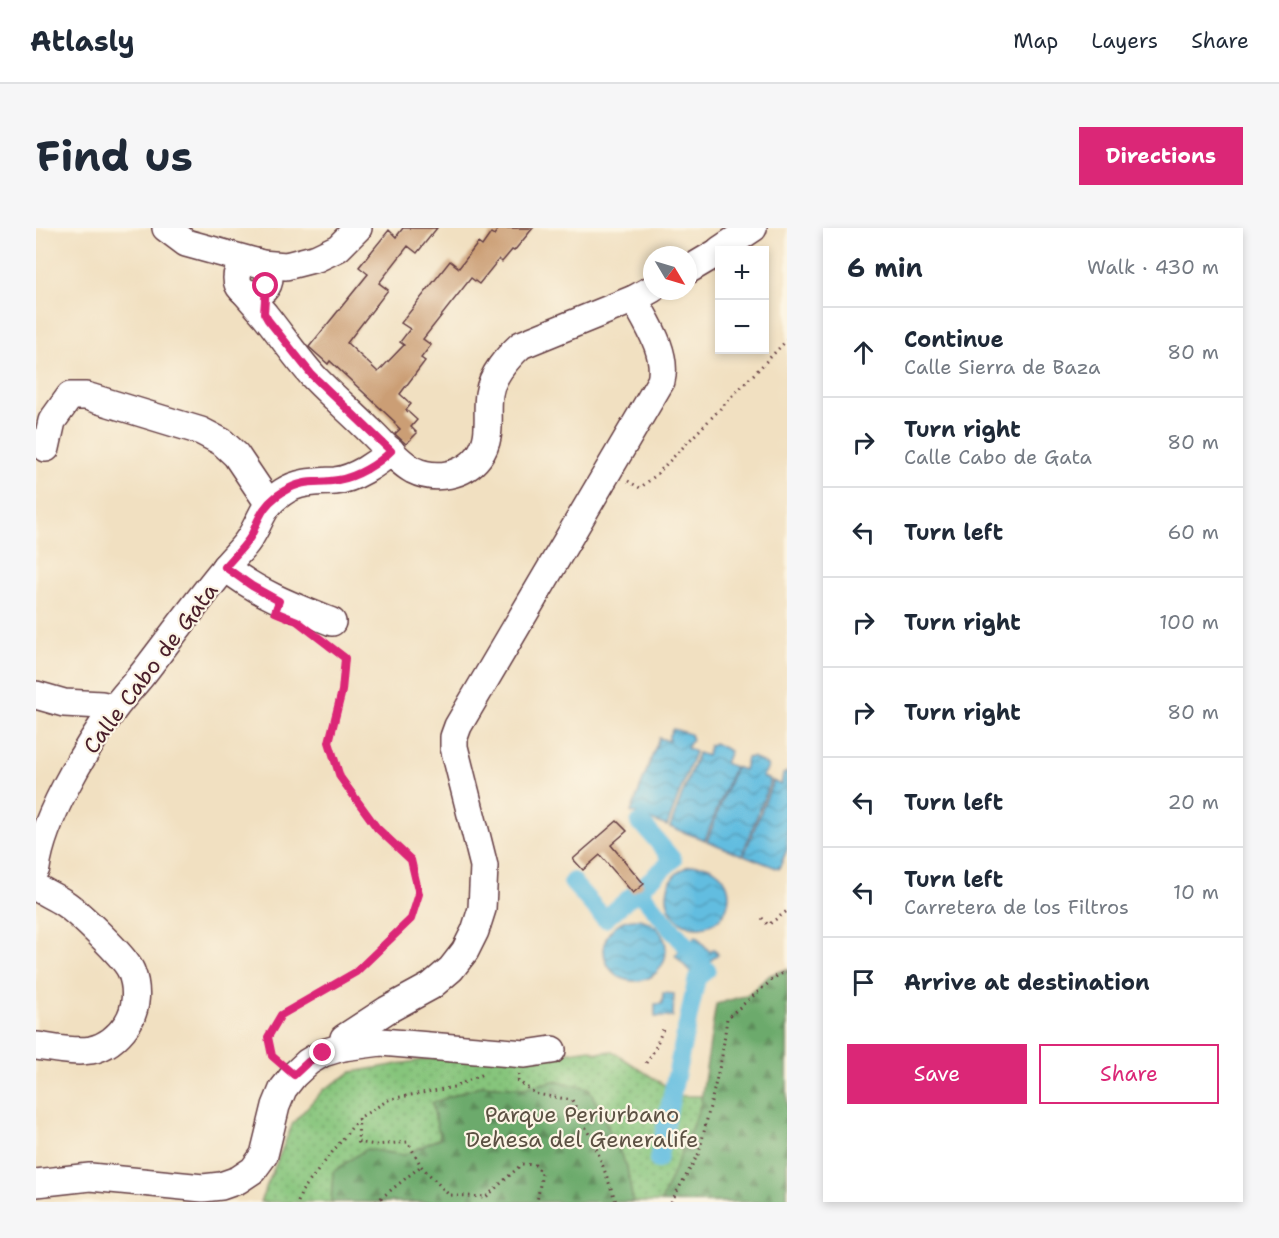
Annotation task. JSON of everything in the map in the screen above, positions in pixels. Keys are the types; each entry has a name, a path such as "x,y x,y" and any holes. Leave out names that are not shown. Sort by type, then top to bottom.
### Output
{"street":[{"path":"166,228 186,243 219,253 260,276 317,258 338,248 358,228"},
{"path":"727,246 753,228"},
{"path":"697,265 715,254"},
{"path":"260,276 264,313 312,375 391,451 414,470 430,476 457,473 479,456 486,444 489,432 489,392 496,374 520,345 643,294"},
{"path":"343,1047 344,1038 387,1010 432,986 445,975 465,951 475,932 482,909 484,866 454,747 454,737 458,726 661,381 664,370 663,358 645,300"},
{"path":"45,448 52,421 70,396 86,396 201,431 222,442 236,454 269,504"},
{"name":"Calle Cabo de Gata","path":"36,868 38,853 46,830 70,780 114,708 249,539 259,517 269,504 297,484 315,480 337,481 382,459 391,451"},
{"path":"225,567 327,631"},
{"path":"36,695 64,703 114,708"},
{"path":"36,888 66,904 120,955 131,970 135,986 135,1004 130,1020 120,1034 105,1045 90,1050 70,1051 36,1046"},
{"path":"36,1183 90,1177 203,1188 221,1186 238,1180 253,1170 264,1155 276,1106 283,1089 294,1075 308,1062 323,1053 343,1047 381,1042 525,1054 552,1050"}],"path":[{"path":"624,478 640,488 656,476 787,340"},
{"path":"294,1075 272,1056 268,1037 281,1015 356,972 411,919 419,894 411,860 377,828 340,777 329,742 342,691 345,658 327,631"},
{"path":"762,918 768,925 787,911"},
{"path":"671,1202 699,1153 722,1056 727,1018 778,975 787,972"},
{"path":"646,1063 663,1029"},
{"path":"298,1202 302,1191 359,1118 390,1099 454,1087 490,1071 498,1052"},
{"path":"520,1069 518,1081 536,1094 572,1100 597,1150 616,1202"},
{"path":"359,1118 358,1142 376,1145 408,1142 421,1166 449,1195 486,1197 522,1164 535,1165 542,1173 537,1202"},
{"path":"376,1202 421,1166"}],"green space":[{"path":"787,969 787,1202 661,1202 700,1107 716,1004 747,995 770,975"},
{"name":"Parque Periurbano Dehesa del Generalife","path":"590,1049 597,1053 612,1051 681,1096 705,1096 787,1202 260,1202 293,1123 323,1090 352,1072 446,1056 531,1058"},
{"path":"554,1081 589,1088 627,1167 633,1202 331,1202 333,1172 366,1149 404,1155 440,1138 432,1103 482,1085 524,1088"}],"water":[{"path":"673,729 690,734 692,740 687,748 695,752 667,826 631,812 659,738 669,741 669,735"},
{"path":"714,743 730,751 725,763 734,767 705,840 670,827 698,753 707,756 709,746"},
{"path":"752,757 767,765 768,768 762,777 771,780 742,855 707,841 735,767 744,770 747,758"},
{"path":"787,772 787,849 779,869 744,855 773,781 781,785 783,774"},
{"path":"692,865 704,865 720,874 727,884 729,896 727,908 720,918 704,927 692,927 681,922 672,913 667,902 667,890 672,879 681,870"},
{"path":"635,919 652,924 657,928 661,933 666,950 661,967 657,972 652,976 635,981 618,976 613,972 609,967 604,950 609,933 613,928 618,924"},
{"path":"696,936 710,952 714,949 718,954 694,976 675,955"},
{"path":"663,993 674,994 673,1017 655,1017 655,1004 662,1004"}],"building":[{"path":"403,228 437,228 417,253 408,246 379,283 388,290 347,343 378,372 404,345 400,342 410,329 401,323 450,261 459,268 478,243 482,246 491,233 494,235 499,228 533,228 502,262 499,259 479,284 471,278 423,339 431,345 421,358 425,361 400,394 411,404 406,410 417,420 411,427 417,433 406,444 395,434 400,429 395,422 330,361 328,364 309,347 368,274 359,267 389,230 396,237"},
{"path":"617,821 627,831 611,845 644,884 633,893 600,855 583,870 573,859"}],"waterway":[{"path":"573,881 605,919 673,860 641,822 639,823"},
{"path":"638,890 707,970 697,978 658,1160"}],"route":[{"path":"266,286 264,313 268,320 312,375 391,451 382,459 348,477 337,481 315,480 297,484 283,492 269,504 259,517 249,539 225,567 279,601 275,612 297,621 345,658 342,691 329,742 340,777 377,828 411,860 419,894 411,919 356,972 281,1015 268,1037 272,1056 294,1075 308,1062 323,1053"}]}
